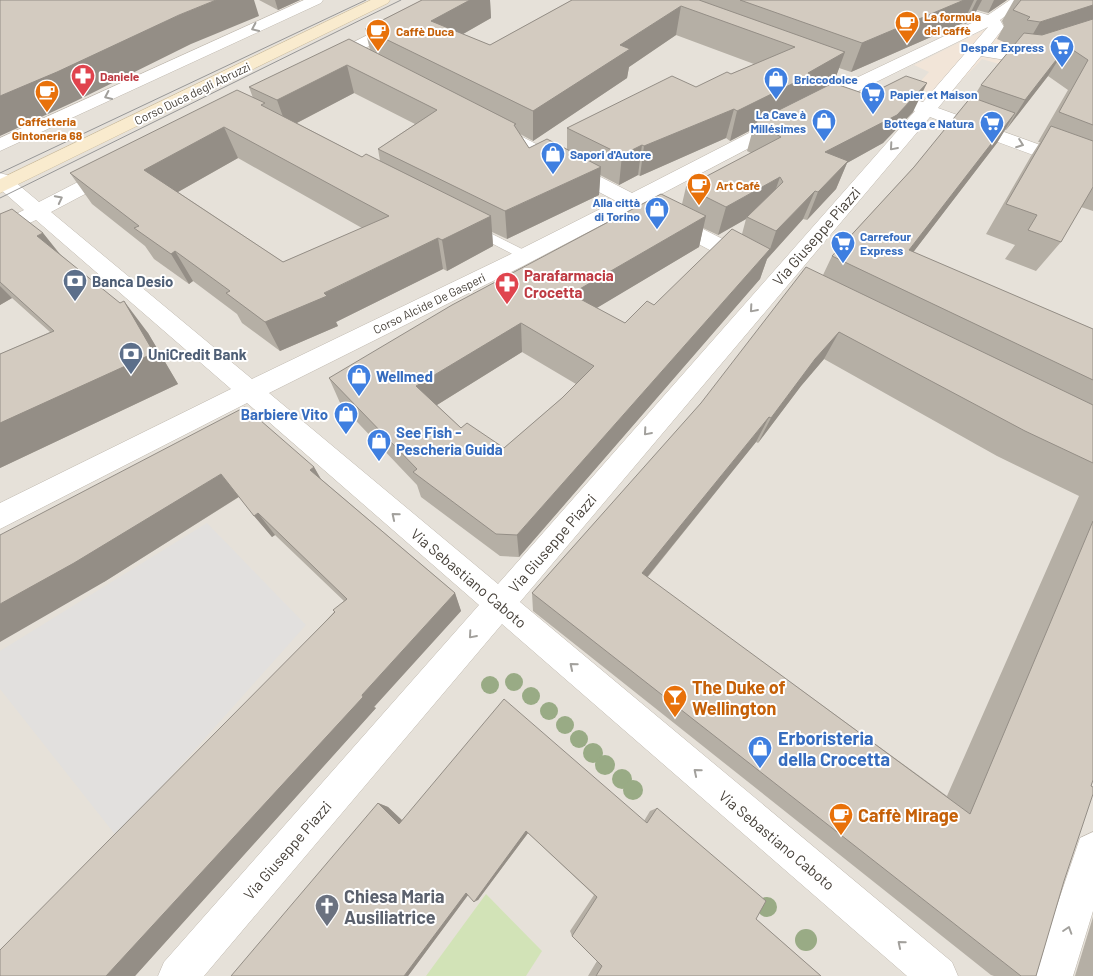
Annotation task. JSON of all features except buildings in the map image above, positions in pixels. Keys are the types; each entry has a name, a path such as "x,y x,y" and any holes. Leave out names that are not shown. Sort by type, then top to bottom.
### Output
{"main road":[{"name":"Corso Duca degli Abruzzi","path":"2,183 383,0"}],"street":[{"path":"0,145 316,0"},
{"path":"311,70 448,0"},
{"path":"924,0 990,20 995,23 996,27 925,110"},
{"name":"Corso Alcide De Gasperi","path":"0,517 526,256 860,83 990,20 1020,0"},
{"path":"260,9 278,17"},
{"path":"977,51 1024,58 1093,35"},
{"path":"344,52 364,63"},
{"path":"838,75 925,110 1093,171"},
{"name":"Via Giuseppe Piazzi","path":"178,976 499,604 788,282 925,110"},
{"path":"476,120 788,282"},
{"path":"0,230 132,162"},
{"name":"Via Sebastiano Caboto","path":"2,183 938,976"},
{"path":"1054,976 1093,851"}],"lane":[{"path":"466,225 526,256"}],"shaded area":[{"path":"0,0 1093,0 1093,976 0,976"},
{"path":"990,27 1009,33 1002,42 1018,49 1020,70 982,59 938,105 909,94 929,72 914,65"},
{"path":"207,523 306,625 117,837 0,689 0,651"}],"green space":[{"path":"486,894 542,951 526,976 426,976"}],"tram line":[{"path":"0,173 366,0"},
{"path":"0,198 401,0"}],"place":[{"name":"La formula del caffè","path":"907,44"},
{"name":"Caffè Duca","path":"378,52"},
{"name":"Despar Express","path":"1062,68"},
{"name":"Daniele","path":"83,97"},
{"name":"Briccodolce","path":"776,100"},
{"name":"Caffetteria Gintoneria 68","path":"47,113"},
{"name":"Papier et Maison","path":"873,115"},
{"name":"La Cave à Millésimes","path":"824,142"},
{"name":"Bottega e Natura","path":"992,144"},
{"name":"Sapori d'Autore","path":"553,175"},
{"name":"Art Café","path":"699,206"},
{"name":"Alla città di Torino","path":"657,230"},
{"name":"Carrefour Express","path":"843,264"},
{"name":"Banca Desio","path":"75,302"},
{"name":"Parafarmacia Crocetta","path":"507,305"},
{"name":"UniCredit Bank","path":"131,375"},
{"name":"Wellmed","path":"359,397"},
{"name":"Barbiere Vito","path":"346,435"},
{"name":"See Fish - Pescheria Guida","path":"379,462"},
{"name":"The Duke of Wellington","path":"675,718"},
{"name":"Erboristeria della Crocetta","path":"760,769"},
{"name":"Caffè Mirage","path":"841,836"},
{"name":"Chiesa Maria Ausiliatrice","path":"327,927"}]}
